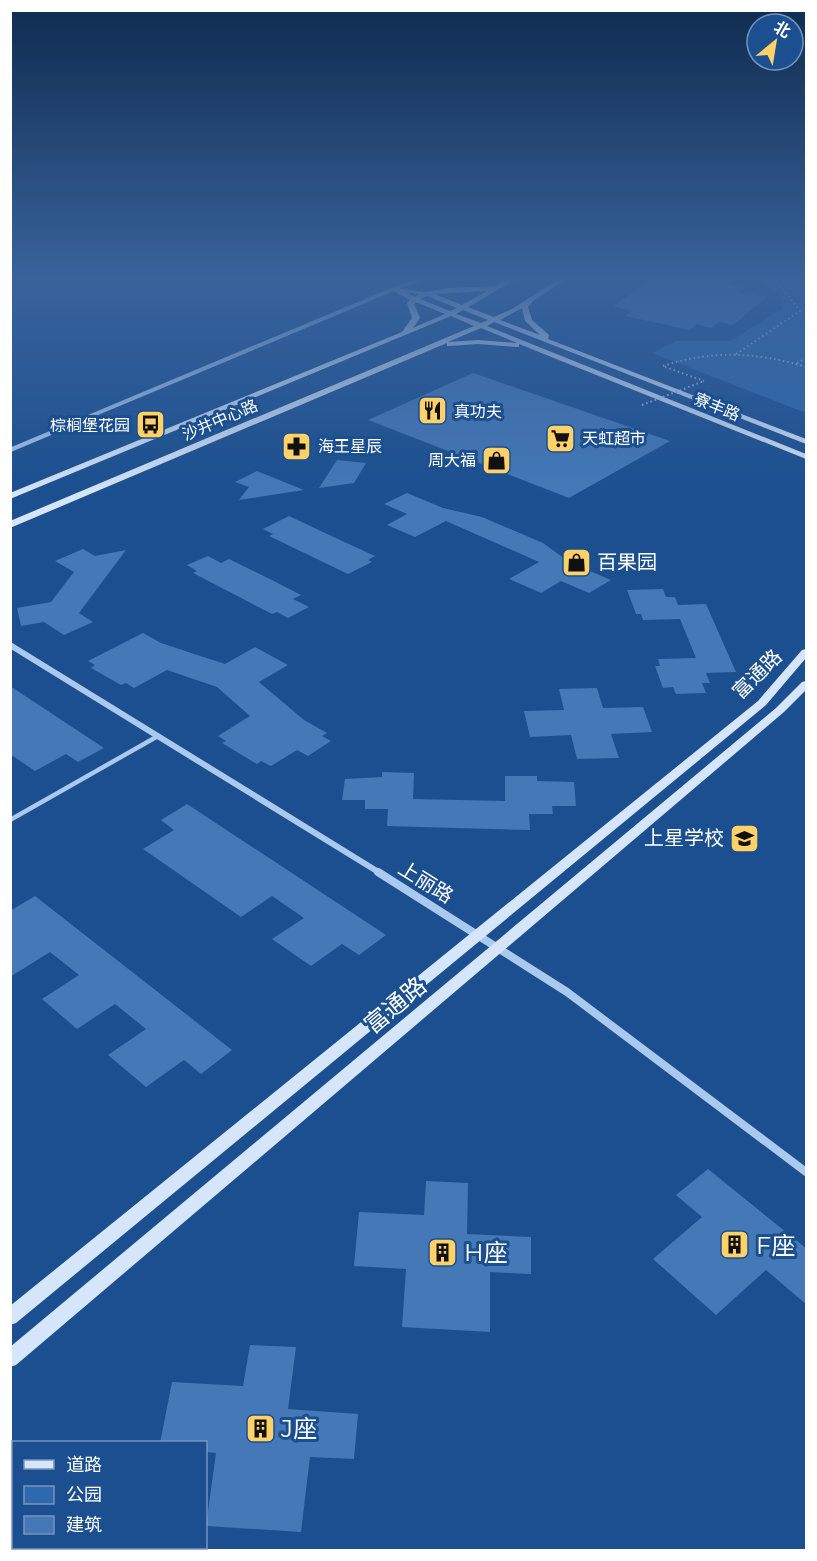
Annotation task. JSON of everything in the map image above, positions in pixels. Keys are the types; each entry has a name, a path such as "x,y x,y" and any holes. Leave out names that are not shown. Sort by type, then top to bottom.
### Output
{"street":[{"path":"10,450 251,349"},
{"name":"沙井中心路","path":"10,495 366,349"},
{"name":"沙井中心路","path":"10,525 428,349"},
{"path":"527,349 543,352"},
{"name":"寮丰路","path":"535,349 807,457"},
{"name":"寮丰路","path":"569,349 807,442"},
{"name":"上丽路","path":"10,645 567,992 807,1172"},
{"name":"富通路","path":"10,1317 762,703 807,652"},
{"name":"富通路","path":"10,1359 780,710 807,684"}],"lane":[{"path":"10,820 158,736"}],"path":[{"path":"735,355 744,349"},
{"path":"654,370 695,357 735,355 763,357 807,367"},
{"path":"796,364 807,358"},
{"path":"642,405 704,381 663,366"}],"green space":[{"path":"660,349 806,349 806,413 652,353"}],"building":[{"path":"473,373 670,441 569,498 368,420"},
{"path":"337,460 366,463 354,483 319,488"},
{"path":"257,471 304,490 239,500 249,487 235,482"},
{"path":"407,493 443,508 482,517 543,543 569,562 611,580 589,593 561,581 541,593 509,579 539,562 446,521 415,537 387,525 407,514 384,504"},
{"path":"289,516 375,556 368,560 372,562 348,574 269,536 273,534 263,529"},
{"path":"83,549 95,556 126,550 79,613 93,622 64,635 44,622 21,626 17,608 51,602 74,572 55,561"},
{"path":"208,556 221,563 229,559 272,580 301,595 293,599 309,607 288,618 277,612 272,614 193,573 197,571 187,565"},
{"path":"663,589 666,597 675,597 678,605 706,604 736,672 706,673 710,683 702,683 706,693 676,694 673,687 663,688 655,666 660,666 658,659 696,658 680,619 643,620 641,614 636,614 627,590"},
{"path":"143,633 161,643 225,664 255,647 288,665 259,682 304,720 327,733 322,736 331,741 308,756 297,750 271,766 261,761 257,764 222,743 226,741 218,736 250,716 217,687 167,670 134,688 126,683 121,685 91,668 95,665 88,661"},
{"path":"10,686 104,748 78,762 66,754 35,771 10,754"},
{"path":"597,688 603,708 643,707 652,732 611,734 619,758 577,759 571,735 530,737 524,711 564,710 559,689"},
{"path":"382,772 414,773 413,799 505,801 505,776 537,776 537,781 574,782 576,806 552,806 553,814 529,814 530,830 387,826 388,809 365,809 365,800 342,800 345,779 382,777"},
{"path":"187,804 386,935 359,955 342,944 311,966 272,939 304,918 272,896 241,917 143,849 174,830 161,820"},
{"path":"35,896 232,1050 201,1074 184,1060 146,1087 108,1055 146,1029 115,1004 77,1029 42,999 79,975 50,952 10,977 10,911"},
{"name":"F座","path":"708,1169 807,1249 807,1305 766,1270 716,1315 653,1259 702,1217 676,1195"},
{"name":"H座","path":"426,1181 468,1183 467,1234 531,1237 531,1274 490,1272 490,1332 402,1327 406,1269 354,1266 359,1212 424,1215"},
{"name":"J座","path":"250,1345 296,1347 288,1409 358,1414 354,1459 310,1457 301,1532 207,1526 216,1453 207,1452 207,1441 160,1441 172,1382 243,1386"}],"place":[{"name":"真功夫","path":"433,411"},
{"name":"棕榈堡花园","path":"151,425"},
{"name":"天虹超市","path":"561,438"},
{"name":"海王星辰","path":"297,446"},
{"name":"周大福","path":"497,460"},
{"name":"百果园","path":"576,562"},
{"name":"上星学校","path":"745,838"},
{"name":"F座","path":"735,1245"},
{"name":"H座","path":"443,1252"},
{"name":"J座","path":"260,1428"}]}
